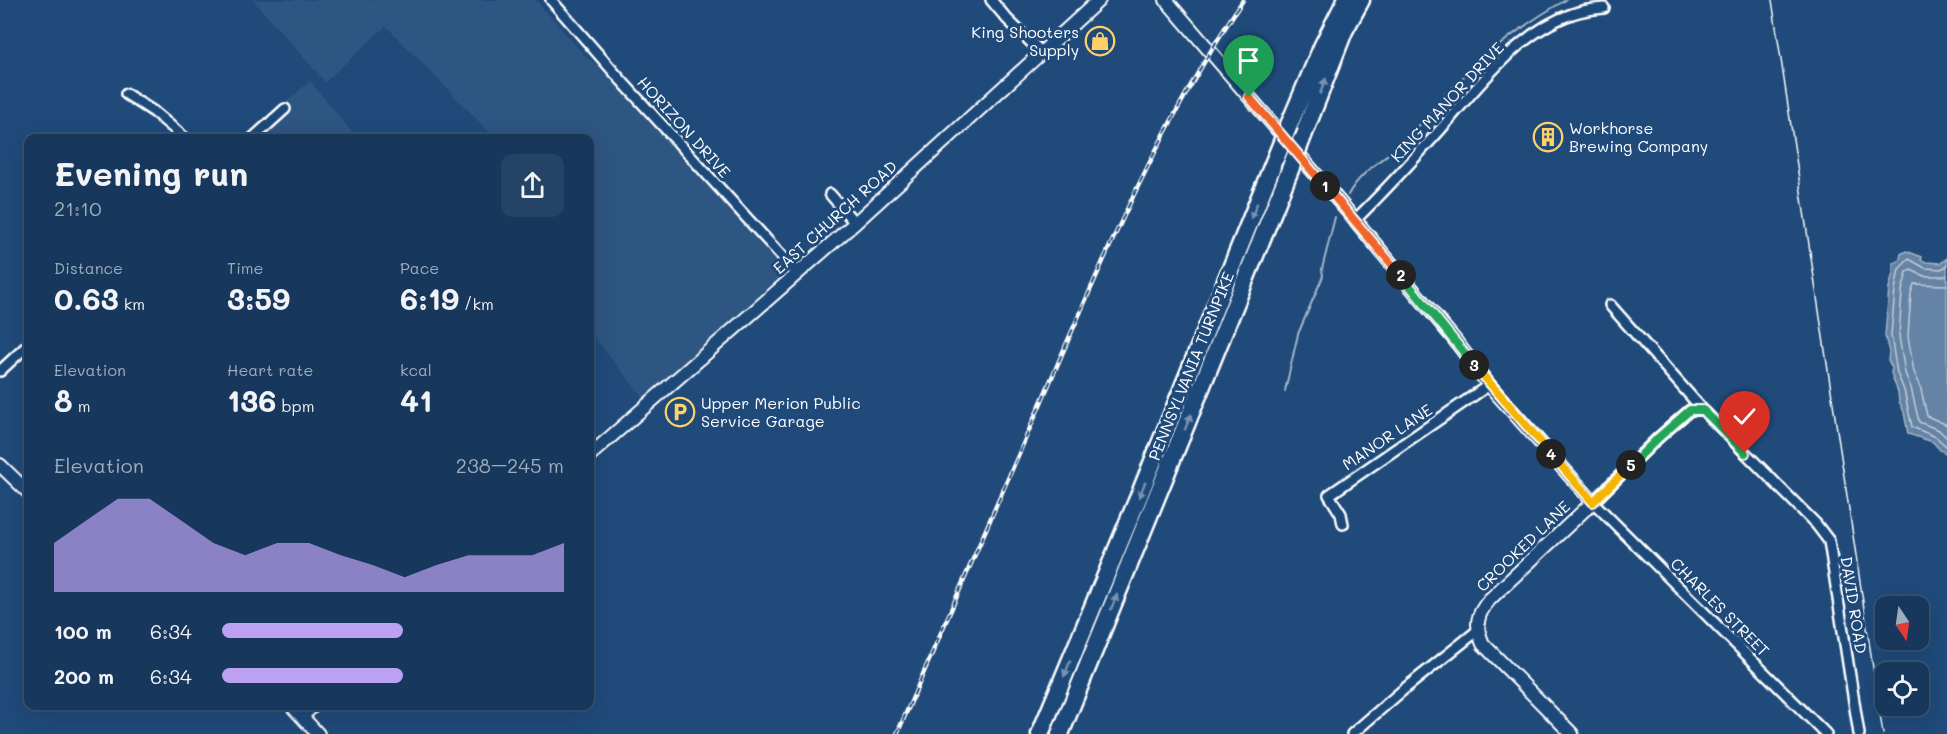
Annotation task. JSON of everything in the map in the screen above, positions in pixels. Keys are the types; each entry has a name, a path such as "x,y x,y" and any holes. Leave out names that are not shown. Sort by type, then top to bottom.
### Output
{"highway":[{"name":"PENNSYLVANIA TURNPIKE","path":"1040,734 1148,474 1288,125 1323,45 1346,0"},
{"name":"PENNSYLVANIA TURNPIKE","path":"1060,734 1289,172 1344,31 1361,0"}],"street":[{"name":"HORIZON DRIVE","path":"551,0 797,273"},
{"path":"991,0 1041,52"},
{"name":"EAST CHURCH ROAD","path":"594,451 855,223 1099,0"},
{"name":"CROOKED LANE","path":"1166,0 1355,220 1454,339 1489,385 1593,502 1490,599 1482,608 1478,618 1478,631"},
{"name":"KING MANOR DRIVE","path":"1355,220 1393,182 1512,52 1550,24 1569,15 1604,8"},
{"path":"126,94 154,112 180,134"},
{"path":"258,134 285,109"},
{"path":"830,194 855,223"},
{"name":"DAVID ROAD","path":"1610,305 1703,410 1816,524 1829,540 1859,734"},
{"path":"0,371 24,349"},
{"name":"MANOR LANE","path":"1342,524 1341,513 1329,495 1489,385"},
{"path":"1593,502 1690,410 1703,410"},
{"path":"0,465 24,488"},
{"name":"CHARLES STREET","path":"1593,502 1826,734"},
{"path":"1352,734 1478,631 1483,645 1572,734"},
{"path":"296,710 318,734"},
{"path":"302,716 309,710"}],"shaded area":[{"path":"253,0 536,0 584,55 596,64 781,266 782,279 645,399 594,338 594,134 487,134 489,132 386,26 325,82"},
{"path":"310,81 354,134 250,134"}],"water":[{"path":"1906,251 1922,257 1921,260 1926,262 1941,263 1947,258 1947,454 1933,442 1908,434 1904,412 1888,360 1889,352 1885,336 1893,263 1898,261 1901,254"}],"waterway":[{"path":"1348,195 1359,179 1410,135 1444,96 1476,65 1519,30 1566,0"},
{"path":"1285,391 1298,334 1323,276 1322,269 1335,217"}],"tram line":[{"path":"1772,0 1883,734"}],"railway":[{"path":"897,734 1108,249 1184,97 1243,0"}],"place":[{"name":"King Shooters Supply","path":"1100,41"},
{"name":"Workhorse Brewing Company","path":"1548,137"},
{"name":"Upper Merion Public Service Garage","path":"680,412"}],"route":[{"path":"1249,97 1355,220 1454,339 1489,385 1593,502 1690,410 1703,410 1745,453"}]}
